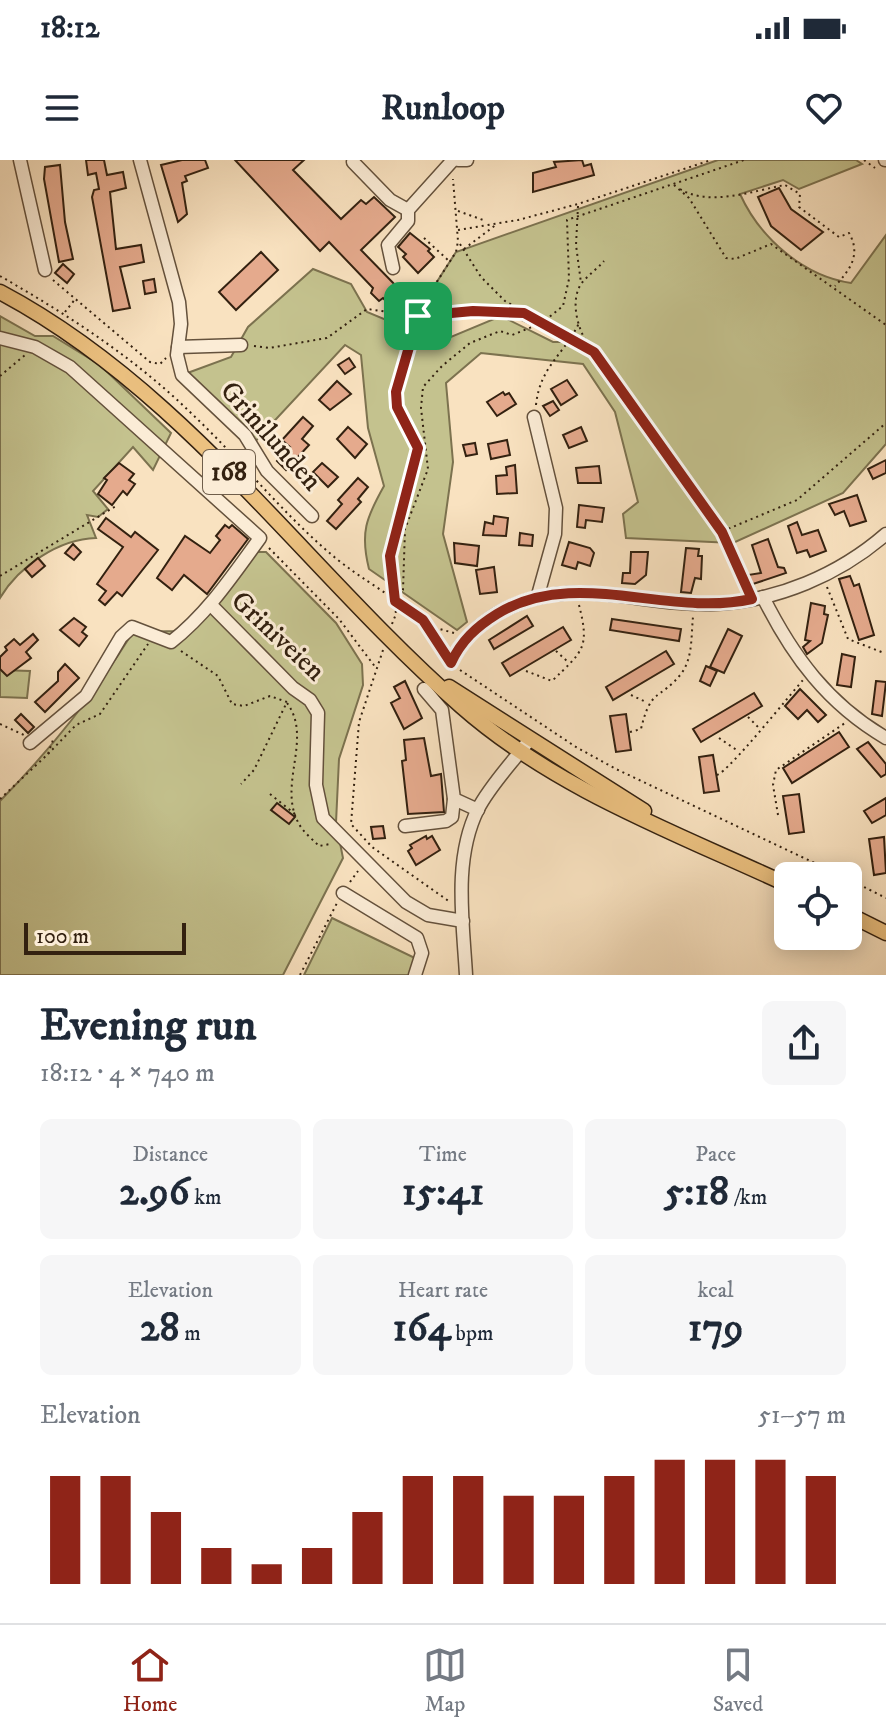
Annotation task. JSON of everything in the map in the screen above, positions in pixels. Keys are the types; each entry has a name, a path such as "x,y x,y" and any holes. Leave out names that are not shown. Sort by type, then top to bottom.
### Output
{"main road":[{"name":"168","path":"0,292 73,337 159,404 430,684 526,745 689,839 774,878"},
{"path":"862,921 886,933"}],"street":[{"path":"20,160 45,270"},
{"name":"Grinilunden","path":"140,160 179,302 178,347 182,375 245,435 267,471 312,516"},
{"path":"393,268 388,245 408,221 408,210 453,163 467,160"},
{"path":"353,162 390,200 408,210"},
{"path":"0,338 35,347 70,367 260,538 211,605"},
{"path":"178,347 241,345"},
{"path":"534,417 556,508 555,534 538,595"},
{"path":"451,663 468,636 508,607 538,595 577,592 694,604 757,598 822,576 886,534"},
{"path":"757,598 809,674 853,718 886,738"},
{"name":"Griniveien","path":"171,642 211,605 293,688 310,700 318,713 318,805 337,836 406,902 428,915 463,921"},
{"path":"30,743 86,696 121,637 132,627 171,642"},
{"path":"405,826 446,821 452,817 454,799 442,710 430,684"},
{"path":"466,975 462,871 478,810 526,745"},
{"path":"454,799 478,810"},
{"path":"343,893 417,938 422,953 415,975"}],"path":[{"path":"457,211 499,223 578,204 711,160"},
{"path":"395,601 403,590 405,529 428,469 421,408 423,387 470,343 500,331 512,335 542,323 566,299 567,220 744,160"},
{"path":"864,160 884,164"},
{"path":"392,625 395,601 390,556 418,448 397,407 396,392 418,316 450,262 458,241 451,171 453,163"},
{"path":"672,184 689,198 726,258 735,259 771,244 886,325"},
{"path":"672,184 692,196 718,197 785,185 800,194 799,207 839,237 849,233 857,246 855,258 834,287"},
{"path":"578,204 576,245 581,284"},
{"path":"457,230 488,222"},
{"path":"463,249 499,223"},
{"path":"424,238 450,262"},
{"path":"458,241 481,277 524,313 594,352"},
{"path":"604,261 581,284 575,300 579,323 594,352 722,532 757,598"},
{"path":"45,270 56,283 77,297 150,362 160,364 178,347"},
{"path":"64,313 77,297"},
{"path":"241,345 269,348 327,338 367,309 418,316 473,311 524,313"},
{"path":"534,417 544,370 571,339 579,323"},
{"path":"0,376 35,347"},
{"path":"722,532 797,500 886,423"},
{"path":"0,576 116,506"},
{"path":"308,532 338,560 428,626 451,663 517,710 603,762 813,862"},
{"path":"260,538 339,619 376,668"},
{"path":"822,576 848,639 884,653"},
{"path":"526,671 552,681 586,640 577,592"},
{"path":"630,732 641,729 647,703 681,673 690,657 694,604"},
{"path":"428,626 468,636"},
{"path":"0,799 76,725 100,714 153,636"},
{"path":"171,642 212,671 232,704 244,706 270,696 287,702 296,715 298,726 294,768 296,815"},
{"path":"384,648 359,722 351,824 372,847 453,904"},
{"path":"556,651 569,663"},
{"path":"717,775 726,772 739,752 809,674"},
{"path":"631,695 647,703"},
{"path":"241,784 254,770 286,710 287,702"},
{"path":"748,717 759,729"},
{"path":"778,815 773,785 776,770 853,718"},
{"path":"48,754 60,720"},
{"path":"0,724 12,726 30,743"},
{"path":"719,738 739,752"},
{"path":"270,794 296,815 319,846 327,846 337,836"},
{"path":"300,975 343,893 365,864"},
{"path":"862,886 886,898"}],"shaded area":[{"path":"718,160 856,160 862,164 799,189 783,180 740,194 771,240 816,272 851,283 886,235 886,444 843,493 733,543 626,538 623,514 638,502 615,412 583,364 481,353 446,383 453,462 443,534 467,622 457,630 369,569 366,526 384,486 368,428 361,355 345,345 250,447 182,375 231,357 248,327 313,269 351,284 367,312 439,342 501,316 553,342 561,342 556,336 494,307 422,305 456,252"},
{"path":"0,316 35,336 53,336 100,365 171,433 153,470 133,447 93,491 108,509 98,517 87,515 96,538 68,543 41,556 18,575 0,598"},
{"path":"256,552 266,552 336,623 362,664 363,685 339,759 336,823 343,858 283,975 0,975 0,801 71,720 133,632 178,631 211,613"},
{"path":"0,670 30,671 27,698 0,697"},
{"path":"332,918 419,960 412,975 304,975"}],"building":[{"path":"86,160 104,160 107,175 123,172 126,188 110,192 116,249 141,245 144,262 120,267 130,308 113,311 92,197 94,190 99,189 96,173 88,175"},
{"path":"182,160 205,160 208,168 185,176 187,181 182,183 187,214 178,222 161,165"},
{"path":"235,160 304,160 293,170 341,219 361,200 366,204 374,197 395,217 361,250 401,291 388,303 383,298 379,301 371,293 373,288 329,242 320,251"},
{"path":"582,160 584,166 591,164 594,175 533,192 533,173 556,167 554,162"},
{"path":"60,165 65,222 73,259 59,262 44,179 45,167"},
{"path":"779,188 791,209 823,232 801,250 771,226 758,197"},
{"path":"410,233 430,249 428,251 434,257 418,273 398,247"},
{"path":"261,252 278,270 236,310 219,292"},
{"path":"63,264 74,274 67,283 55,273"},
{"path":"154,279 156,292 145,294 143,281"},
{"path":"349,358 355,367 345,374 338,365"},
{"path":"567,380 577,395 561,405 551,389"},
{"path":"337,381 351,394 330,410 319,400"},
{"path":"503,392 505,395 509,393 516,404 497,416 487,402"},
{"path":"553,401 559,410 550,416 543,406"},
{"path":"303,417 313,426 302,439 309,445 286,470 277,461 290,447 282,440"},
{"path":"348,427 367,444 355,458 337,439"},
{"path":"581,427 587,441 569,448 563,435"},
{"path":"507,440 510,455 491,459 488,444"},
{"path":"475,443 477,454 466,456 463,445"},
{"path":"886,460 886,473 873,479 868,469"},
{"path":"119,463 134,474 129,480 135,484 127,495 123,491 112,505 98,494 107,480 104,478"},
{"path":"322,463 338,477 328,487 313,472"},
{"path":"515,465 517,493 497,494 496,476 507,475 506,467"},
{"path":"599,466 601,483 578,483 576,468"},
{"path":"358,478 368,487 358,499 361,502 336,529 327,521 342,504 338,500"},
{"path":"857,495 866,521 850,526 844,511 835,515 829,504"},
{"path":"579,505 604,508 602,522 586,520 585,528 577,527"},
{"path":"494,516 508,518 506,536 483,535 485,522 493,524"},
{"path":"106,518 131,537 135,532 158,550 122,596 117,592 105,605 99,600 106,591 97,584 123,547 98,529"},
{"path":"797,522 802,535 818,530 826,551 810,557 807,550 797,553 788,526"},
{"path":"225,525 229,528 232,525 248,539 207,594 184,575 172,590 157,578 185,536 210,553 220,540 216,536"},
{"path":"520,533 533,535 532,546 519,545"},
{"path":"768,539 778,567 784,568 786,573 750,585 748,575 761,573 752,545"},
{"path":"569,542 590,548 594,553 590,566 578,562 576,569 562,565"},
{"path":"454,543 479,546 477,566 455,563"},
{"path":"73,544 81,552 74,560 65,553"},
{"path":"686,548 699,549 698,556 702,556 701,579 695,578 691,593 681,592"},
{"path":"631,552 648,552 646,575 635,584 622,583 623,573 630,573"},
{"path":"38,558 45,566 32,577 25,569"},
{"path":"494,567 497,592 480,594 476,570"},
{"path":"850,576 854,586 859,584 874,635 859,640 839,579"},
{"path":"811,603 825,606 824,614 828,615 822,643 807,654 803,647 810,641 805,640"},
{"path":"527,616 533,626 494,649 489,640"},
{"path":"74,618 86,627 82,632 87,636 79,646 60,630"},
{"path":"612,619 681,629 679,641 610,630"},
{"path":"563,627 571,640 510,676 502,663"},
{"path":"728,629 742,636 724,673 710,667"},
{"path":"33,634 38,640 26,652 31,658 7,676 0,669 0,657 7,650 5,647 14,639 20,645"},
{"path":"666,651 674,664 613,700 606,687"},
{"path":"842,654 855,657 851,687 837,685"},
{"path":"65,664 79,678 45,712 35,702 58,681 58,672"},
{"path":"706,666 717,671 710,686 700,681"},
{"path":"405,681 422,718 404,729 391,703 400,698 394,687"},
{"path":"876,681 886,682 882,716 872,714"},
{"path":"800,689 826,715 818,722 807,710 798,719 785,706"},
{"path":"754,693 762,706 701,742 693,729"},
{"path":"21,714 34,727 28,733 15,720"},
{"path":"626,714 631,750 616,752 610,716"},
{"path":"839,732 849,747 792,783 783,768"},
{"path":"424,738 431,776 441,774 444,812 408,814 402,761 406,760 404,740"},
{"path":"868,742 886,764 886,774 881,777 857,749"},
{"path":"713,755 719,791 704,793 699,757"},
{"path":"799,794 804,832 789,834 783,796"},
{"path":"886,798 886,815 872,823 864,811"},
{"path":"277,803 295,817 289,824 271,810"},
{"path":"383,826 385,838 373,839 371,827"},
{"path":"426,836 427,839 432,836 440,850 416,865 408,851 412,848 410,845"},
{"path":"884,837 886,873 874,875 869,839"}],"route":[{"path":"473,311 524,313 594,352 722,532 752,599 694,604 600,593 556,592 538,595 508,607 476,629 460,645 451,663 423,620 395,601 392,587 390,556 395,529 418,448 400,415 396,392 418,316 473,311"}]}
